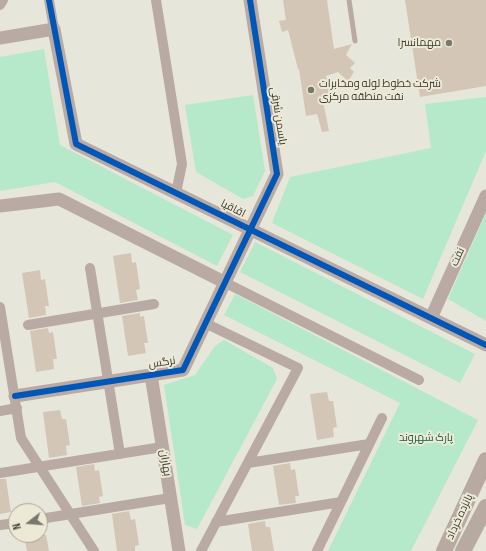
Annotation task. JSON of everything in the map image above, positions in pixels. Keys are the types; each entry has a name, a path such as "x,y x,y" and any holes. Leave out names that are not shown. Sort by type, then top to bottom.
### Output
{"main road":[{"name":"پانزده خرداد","path":"444,551 486,460"},
{"path":"463,551 486,507"},
{"path":"475,551 486,520"}],"street":[{"path":"0,5 2,0"},
{"path":"0,38 54,29 49,0"},
{"path":"156,0 182,164 176,193"},
{"name":"یاسمن شرقی","path":"250,0 277,174 250,229"},
{"name":"اقاقیا","path":"54,29 76,144 486,345"},
{"name":"نفت","path":"431,318 486,196"},
{"path":"0,206 59,199 419,380"},
{"name":"نرگس","path":"16,402 108,381 182,370 250,229"},
{"path":"90,268 120,454"},
{"path":"28,325 154,304"},
{"path":"0,307 21,438 94,551"},
{"path":"201,551 298,368 205,323"},
{"name":"بهاران","path":"151,375 179,551"},
{"path":"0,411 16,402"},
{"path":"317,551 382,418"},
{"path":"248,463 369,444"},
{"path":"0,473 162,447"},
{"path":"48,518 170,498"},
{"path":"216,522 341,502"}],"lane":[{"path":"349,0 355,41"}],"green space":[{"path":"44,49 60,145 233,235 217,266 55,182 0,191 0,57"},
{"path":"253,95 265,171 253,196 243,199 196,172 185,105"},
{"path":"486,97 486,151 423,299 272,223 290,177 431,148 425,104"},
{"path":"486,213 486,321 448,299"},
{"path":"255,242 475,354 460,383 240,272"},
{"name":"پارک شهروند","path":"235,294 478,420 411,551 328,551 400,403 224,315"},
{"path":"224,340 273,368 277,379 197,529 185,525 164,385 195,375 215,346"}],"building":[{"path":"283,0 327,0 334,49 352,44 346,55 355,63 350,68 354,72 348,81 338,72 326,76 331,99 323,101 329,131 322,132 317,114 306,116 299,69 288,30 282,32 279,21 286,20"},
{"name":"مهمانسرا","path":"405,0 486,0 486,86 420,97"},
{"path":"131,253 132,263 136,262 140,289 136,290 138,300 120,303 113,256"},
{"path":"40,270 41,280 45,279 49,306 45,306 46,315 29,318 22,273"},
{"path":"140,313 140,317 144,316 148,343 144,343 146,353 128,356 122,316"},
{"path":"48,328 49,333 53,332 57,359 53,359 54,369 36,372 30,331"},
{"path":"327,392 329,401 333,401 337,427 333,428 334,437 317,440 310,394"},
{"path":"60,410 62,419 66,419 70,445 66,446 67,455 49,458 43,412"},
{"path":"290,463 291,470 295,469 299,496 295,496 296,503 279,505 273,466"},
{"path":"94,464 95,471 99,470 103,496 99,497 100,503 82,506 76,467"},
{"path":"0,479 6,479 10,503 8,503 8,513 0,514"},
{"path":"129,511 131,520 135,519 139,545 135,546 135,551 117,551 112,514"},
{"path":"265,521 266,527 270,527 274,551 252,551 248,524"},
{"path":"26,543 48,543 49,551 27,551"}],"cycle path":[{"path":"49,0 76,144 486,345"},
{"path":"15,396 183,370 277,174 250,0"}],"place":[{"name":"مهمانسرا","path":"449,43"},
{"name":"شرکت خطوط لوله ومخابرات نفت منطقه مرکزی","path":"311,90"}]}
